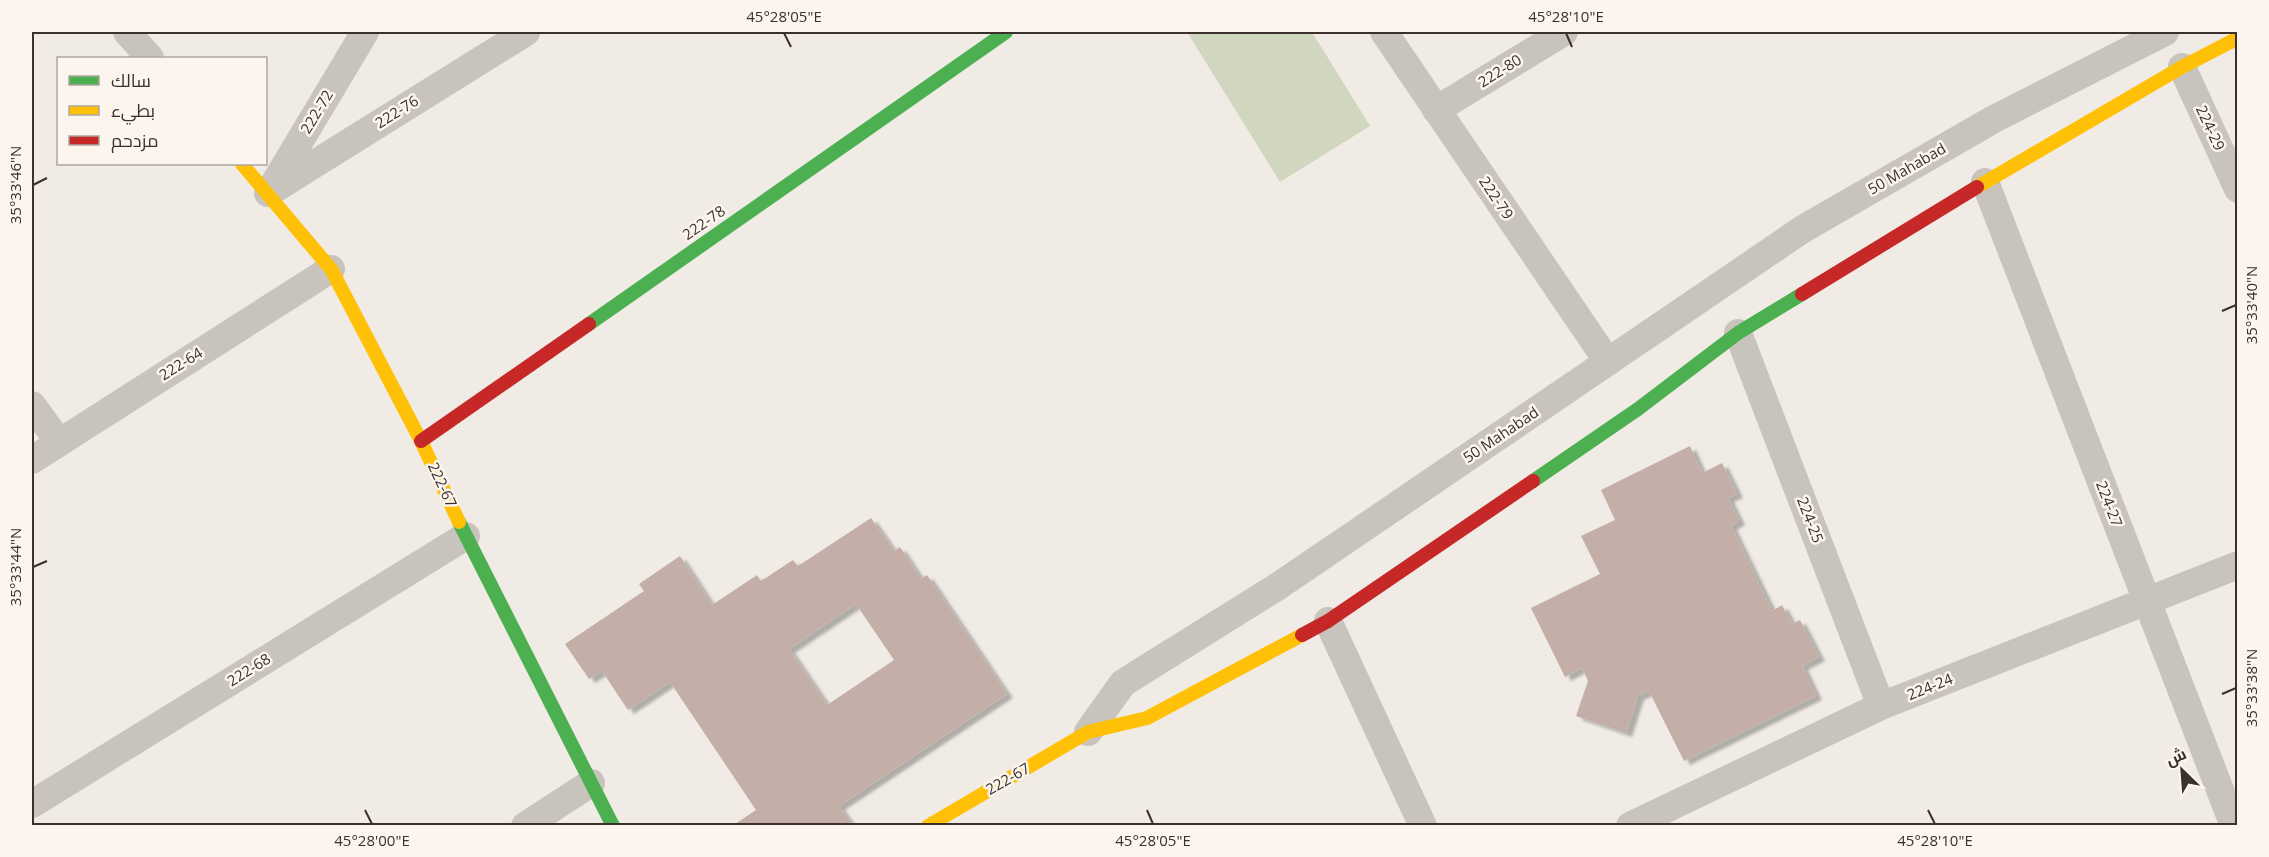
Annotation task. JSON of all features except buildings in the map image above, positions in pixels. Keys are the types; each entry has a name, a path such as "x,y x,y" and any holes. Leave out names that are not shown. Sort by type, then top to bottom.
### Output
{"street":[{"path":"127,32 149,57"},
{"name":"222-72","path":"268,194 365,32"},
{"name":"222-76","path":"268,194 526,32"},
{"name":"222-78","path":"421,441 1006,32"},
{"name":"222-79","path":"1384,32 1608,362"},
{"name":"222-80","path":"1436,110 1564,32"},
{"name":"50 Mahabad","path":"1088,732 1123,683 1277,586 1803,229 1994,119 2165,32"},
{"path":"1088,732 1147,718 1328,621 1638,409 1738,333 1985,182 2182,67 2238,38"},
{"name":"224-29","path":"2182,67 2238,189"},
{"name":"222-67","path":"243,165 331,269 421,441 466,536 613,825"},
{"name":"224-27","path":"1985,182 2234,825"},
{"name":"222-64","path":"32,460 331,269"},
{"name":"224-25","path":"1738,333 1881,706"},
{"path":"32,405 59,442"},
{"name":"222-68","path":"32,804 466,536"},
{"name":"224-24","path":"1630,825 1881,706 2238,565"},
{"path":"1328,621 1423,825"},
{"name":"222-67","path":"928,825 1088,732"},
{"path":"525,825 591,783"}],"green space":[{"path":"1187,32 1312,32 1370,126 1280,182"}],"traffic: fast":[{"path":"589,324 1006,32"},
{"path":"1533,481 1638,409 1738,333 1802,294"},
{"path":"459,522 613,826"}],"traffic: slow":[{"path":"1977,187 2182,67 2238,38"},
{"path":"243,165 331,269 421,441 459,522"},
{"path":"928,826 1088,732 1147,718 1302,635"}],"traffic: jam":[{"path":"1802,294 1977,187"},
{"path":"421,441 589,324"},
{"path":"1302,635 1328,621 1533,481"}]}
